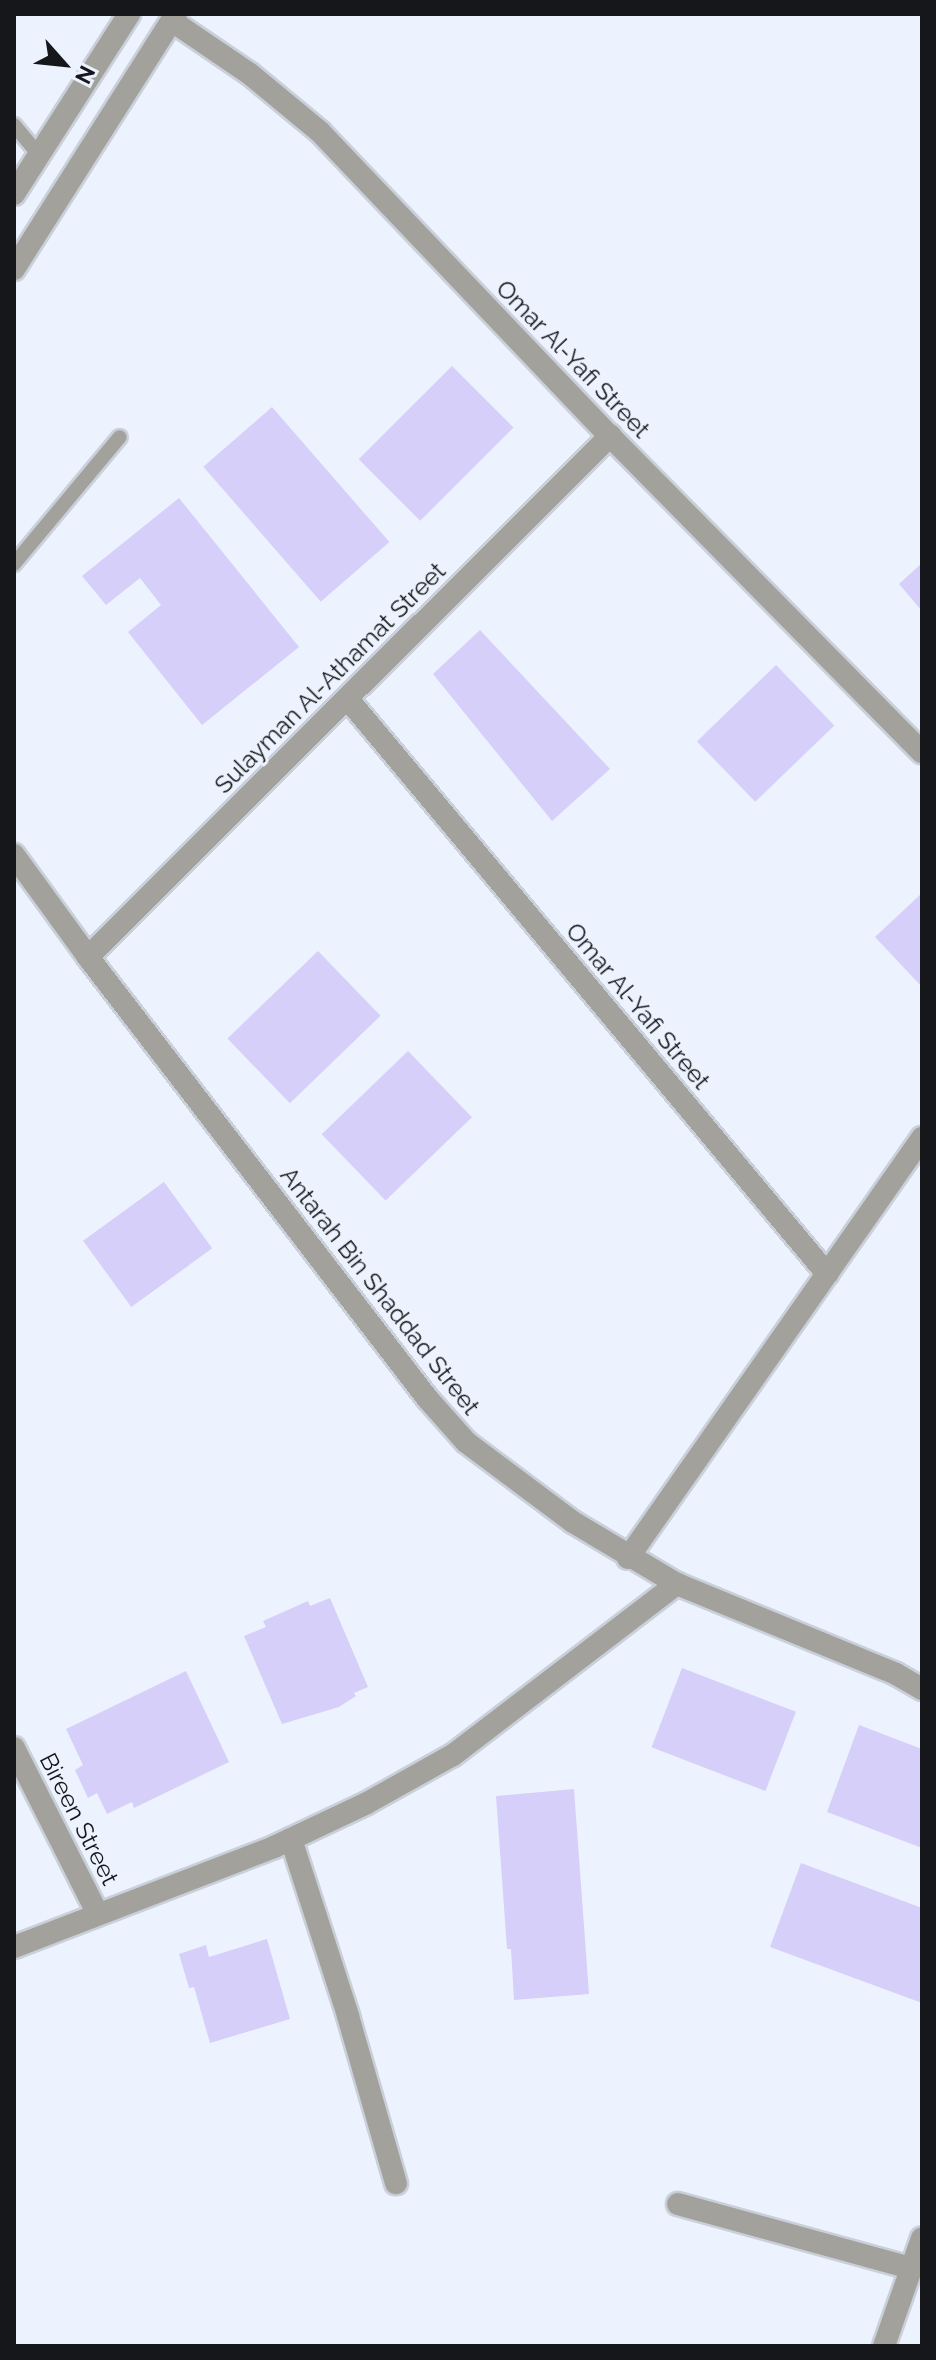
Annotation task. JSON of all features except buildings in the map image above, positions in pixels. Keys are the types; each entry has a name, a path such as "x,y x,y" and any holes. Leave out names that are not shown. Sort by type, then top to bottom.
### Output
{"street":[{"path":"14,194 129,14"},
{"path":"14,269 174,17"},
{"name":"Omar Al-Yafi Street","path":"174,17 320,132 610,436 922,752"},
{"name":"Sulayman Al-Athamat Street","path":"88,957 610,436"},
{"name":"Omar Al-Yafi Street","path":"347,698 827,1274"},
{"name":"Antarah Bin Shaddad Street","path":"14,855 88,957 427,1398 466,1442 519,1485 628,1558 677,1584 896,1674 922,1689"},
{"path":"628,1558 922,1138"},
{"path":"14,1947 291,1839 367,1803 453,1755 677,1584"},
{"name":"Antarah Bin Shaddad Street","path":"896,1674 922,1677"},
{"name":"Bireen Street","path":"14,1748 98,1914"},
{"path":"291,1839 348,2016 396,2183"},
{"path":"678,2204 911,2268"},
{"path":"884,2346 922,2238"}],"lane":[{"path":"14,125 39,155"},
{"path":"14,564 120,437"}]}
